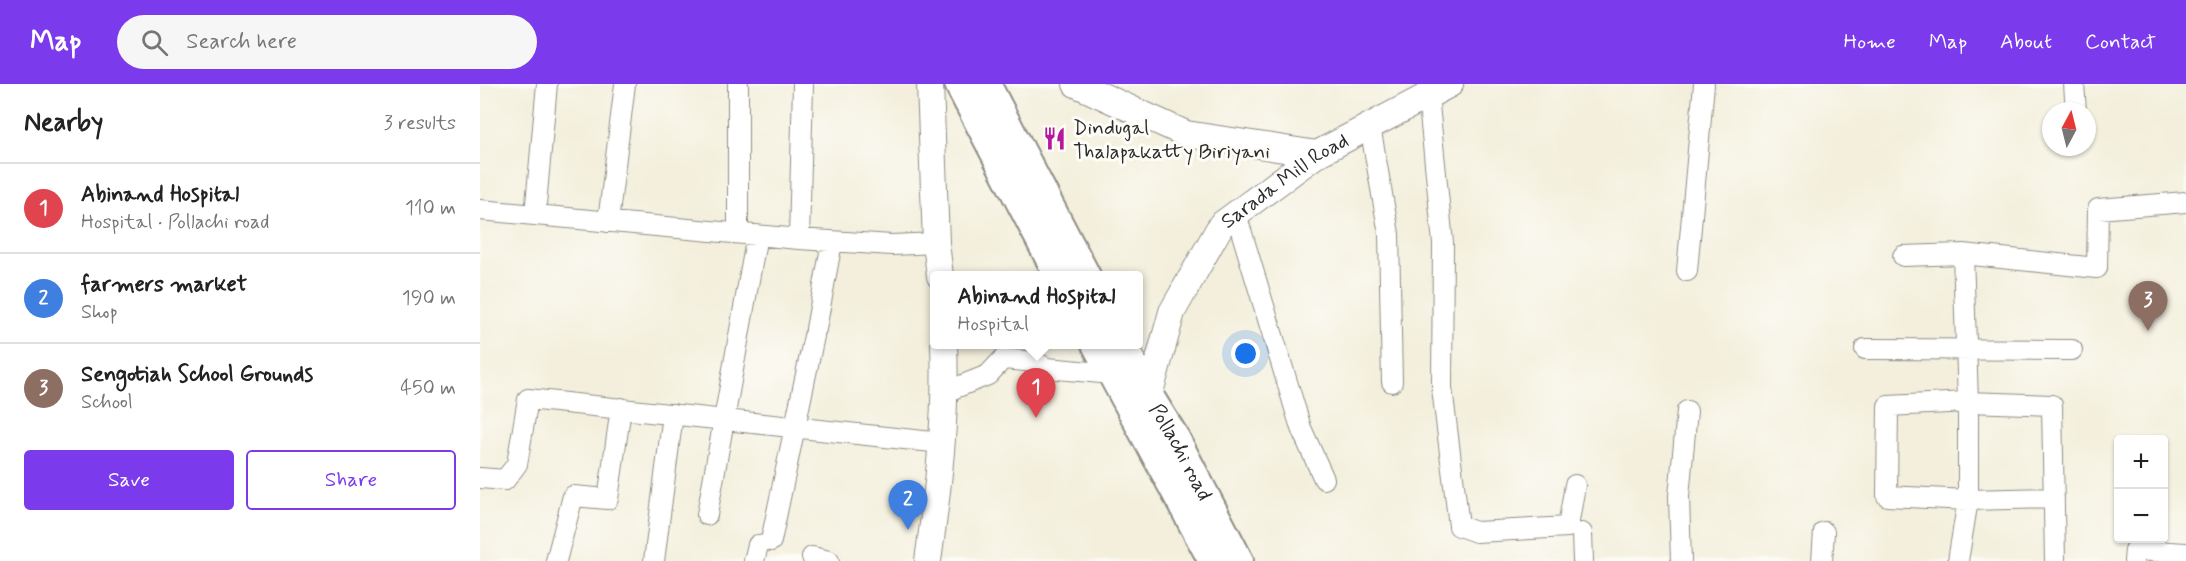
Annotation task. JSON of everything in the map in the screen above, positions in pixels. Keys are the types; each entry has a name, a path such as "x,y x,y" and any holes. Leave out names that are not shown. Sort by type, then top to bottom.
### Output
{"highway":[{"path":"959,84 1056,271"},
{"path":"986,84 1083,271"},
{"path":"1098,349 1112,374 1139,401 1214,561"},
{"name":"Pollachi road","path":"1123,349 1139,401 1175,438 1239,561"}],"main road":[{"path":"930,84 936,243 939,271"},
{"path":"1076,84 1185,134 1317,154"},
{"name":"Sarada Mill Road","path":"1139,401 1172,312 1221,225 1317,154 1439,90"},
{"path":"928,561 942,443 945,392 944,349"}],"street":[{"path":"535,215 547,84"},
{"path":"608,222 625,84"},
{"path":"708,515 747,234 738,84"},
{"path":"799,239 803,84"},
{"path":"1687,271 1704,84"},
{"path":"2074,84 2075,102"},
{"path":"1439,90 1443,243 1442,388 1459,526 1476,532 1568,527 1575,486"},
{"path":"1370,126 1389,234 1392,382"},
{"path":"1903,256 1963,254 2097,268 2098,209 2186,202"},
{"path":"480,210 832,242 892,245 936,243"},
{"path":"1236,214 1301,428 1323,479"},
{"path":"761,549 795,427 832,242"},
{"path":"1958,561 1968,500 1968,402 1963,254"},
{"path":"1865,349 2072,350"},
{"path":"945,392 988,375 1003,359 1035,362 1047,368 1112,374"},
{"path":"480,478 505,480 517,465 528,399 942,443"},
{"path":"2054,498 1968,500 1887,496 1888,406 1968,402 2052,405 2054,498 2055,561"},
{"path":"556,561 573,496 608,499 621,408"},
{"path":"1681,561 1679,496 1688,411"},
{"path":"654,561 673,414"},
{"path":"1822,561 1824,532"},
{"path":"1582,533 1583,561"},
{"path":"2134,561 2135,550 2186,553"}],"place":[{"name":"Dindugal Thalapakatty Biriyani","path":"1055,139"},
{"name":"Sengotiah School Grounds","path":"2148,331"},
{"name":"Abinand Hospital","path":"1036,418"},
{"name":"farmers market","path":"908,530"}]}
